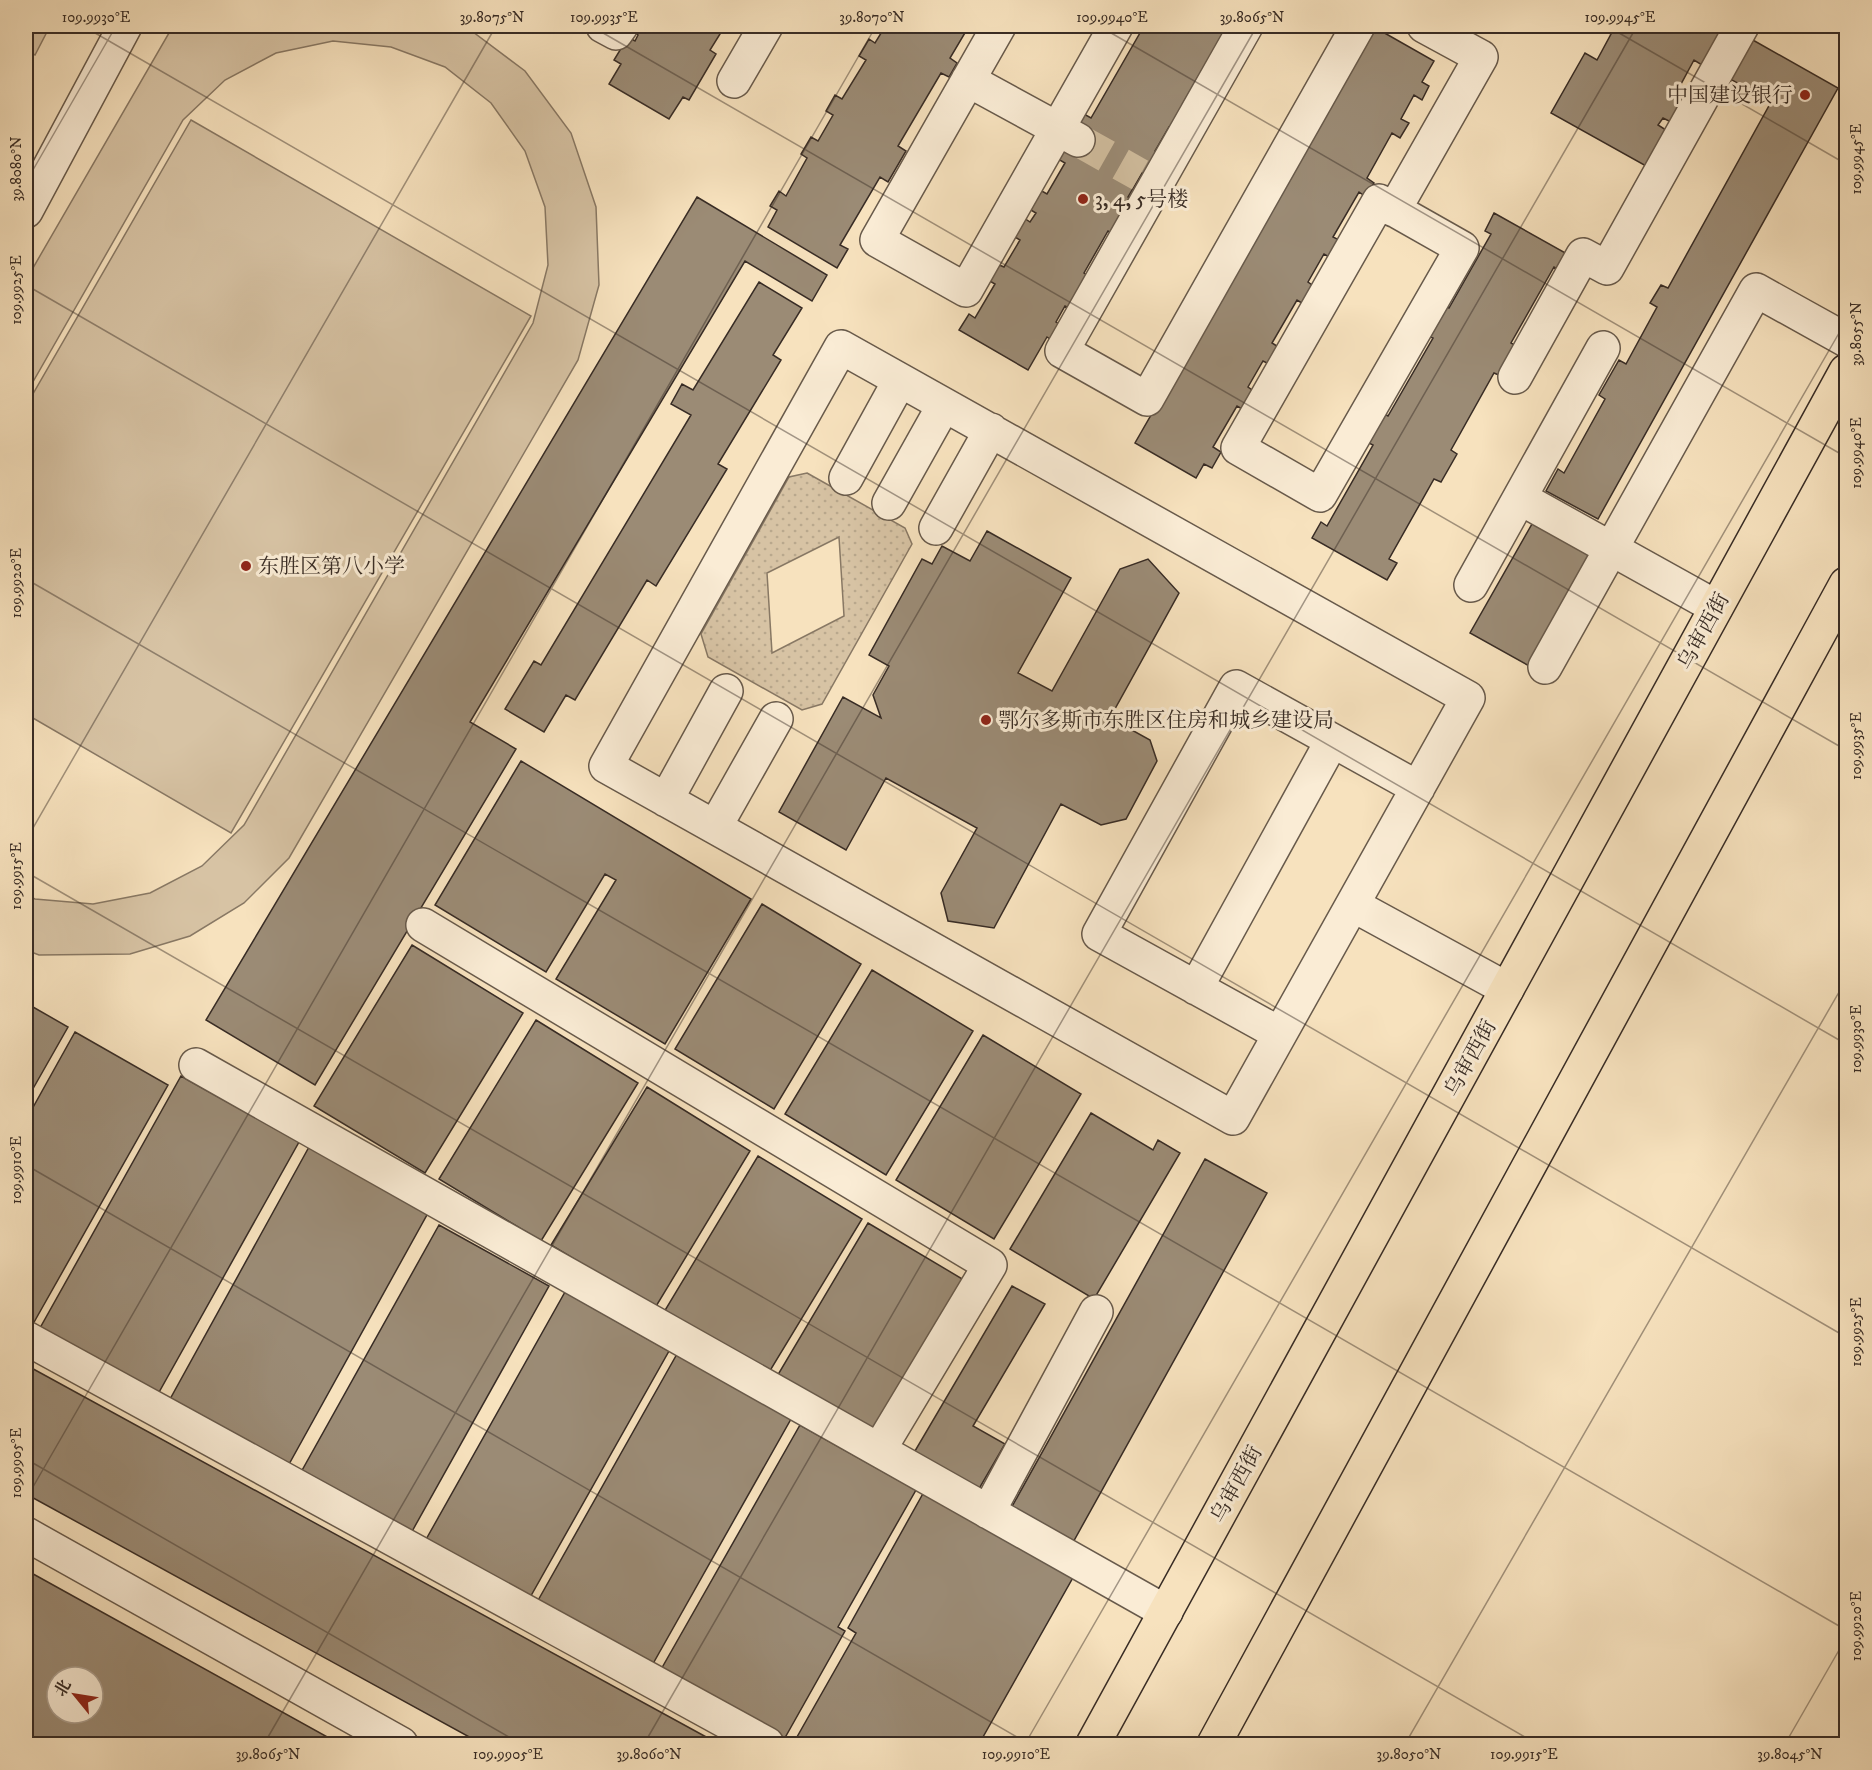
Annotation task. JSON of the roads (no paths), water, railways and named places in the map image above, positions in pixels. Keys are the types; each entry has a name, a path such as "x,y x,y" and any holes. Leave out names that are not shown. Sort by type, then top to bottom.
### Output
{"main road":[{"name":"乌审西街","path":"1093,1744 1846,371"},
{"path":"1214,1744 1846,585"}],"lane":[{"path":"26,211 125,26"},
{"path":"603,26 616,33 621,26"},
{"path":"734,81 766,26"},
{"path":"999,26 877,240 966,290 1067,134 1116,26"},
{"path":"1246,26 1148,180 1062,351 1147,399 1358,26"},
{"path":"1394,210 1481,57 1424,26"},
{"path":"1515,377 1583,255 1607,268 1742,26"},
{"path":"968,80 1067,134"},
{"path":"1379,201 1394,210 1462,248 1320,495 1238,448 1379,201"},
{"path":"1545,667 1756,290 1846,340"},
{"path":"841,347 944,405 1468,698 1233,1118 606,766 841,347"},
{"path":"1471,585 1603,348"},
{"path":"846,478 900,380"},
{"path":"889,503 944,405"},
{"path":"936,528 991,430"},
{"path":"1520,498 1716,607"},
{"path":"1281,1034 1099,934 1236,687 1418,788"},
{"path":"666,800 726,691"},
{"path":"715,827 776,719"},
{"path":"1196,988 1332,741"},
{"path":"1353,905 1507,989"},
{"path":"423,925 990,1265 879,1450"},
{"path":"196,1065 1166,1612"},
{"path":"988,1512 1096,1312"},
{"path":"26,1338 767,1744"},
{"path":"26,1534 401,1744"}],"tunnel":[{"path":"1078,140 1140,175"}],"place":[{"name":"中国建设银行","path":"1805,95"},
{"name":"3, 4, 5号楼","path":"1083,199"},
{"name":"东胜区第八小学","path":"246,566"},
{"name":"鄂尔多斯市东胜区住房和城乡建设局","path":"986,720"}]}
